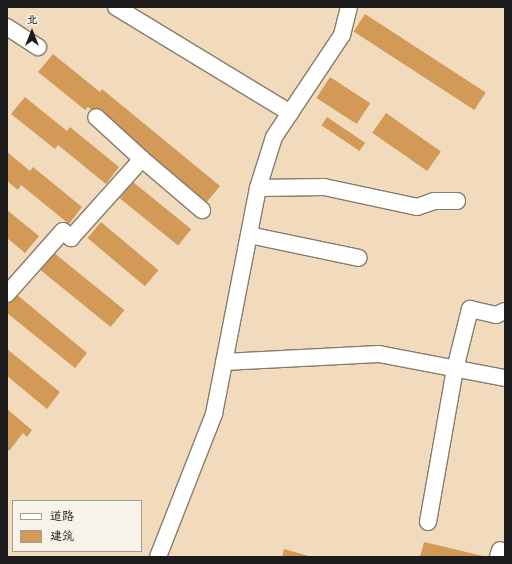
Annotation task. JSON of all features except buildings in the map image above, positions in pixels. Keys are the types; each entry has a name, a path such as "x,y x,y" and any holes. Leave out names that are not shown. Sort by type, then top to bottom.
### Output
{"street":[{"path":"116,7 290,113"},
{"path":"158,557 214,414 258,188 274,137 342,35 349,7"},
{"path":"7,27 38,46"},
{"path":"96,117 142,159 202,210"},
{"path":"7,294 63,231 71,238 142,159"},
{"path":"258,188 324,187 417,207 434,202 457,201"},
{"path":"249,235 359,258"},
{"path":"428,522 455,369 470,309 496,315 505,311"},
{"path":"224,362 379,354 505,378"}]}
